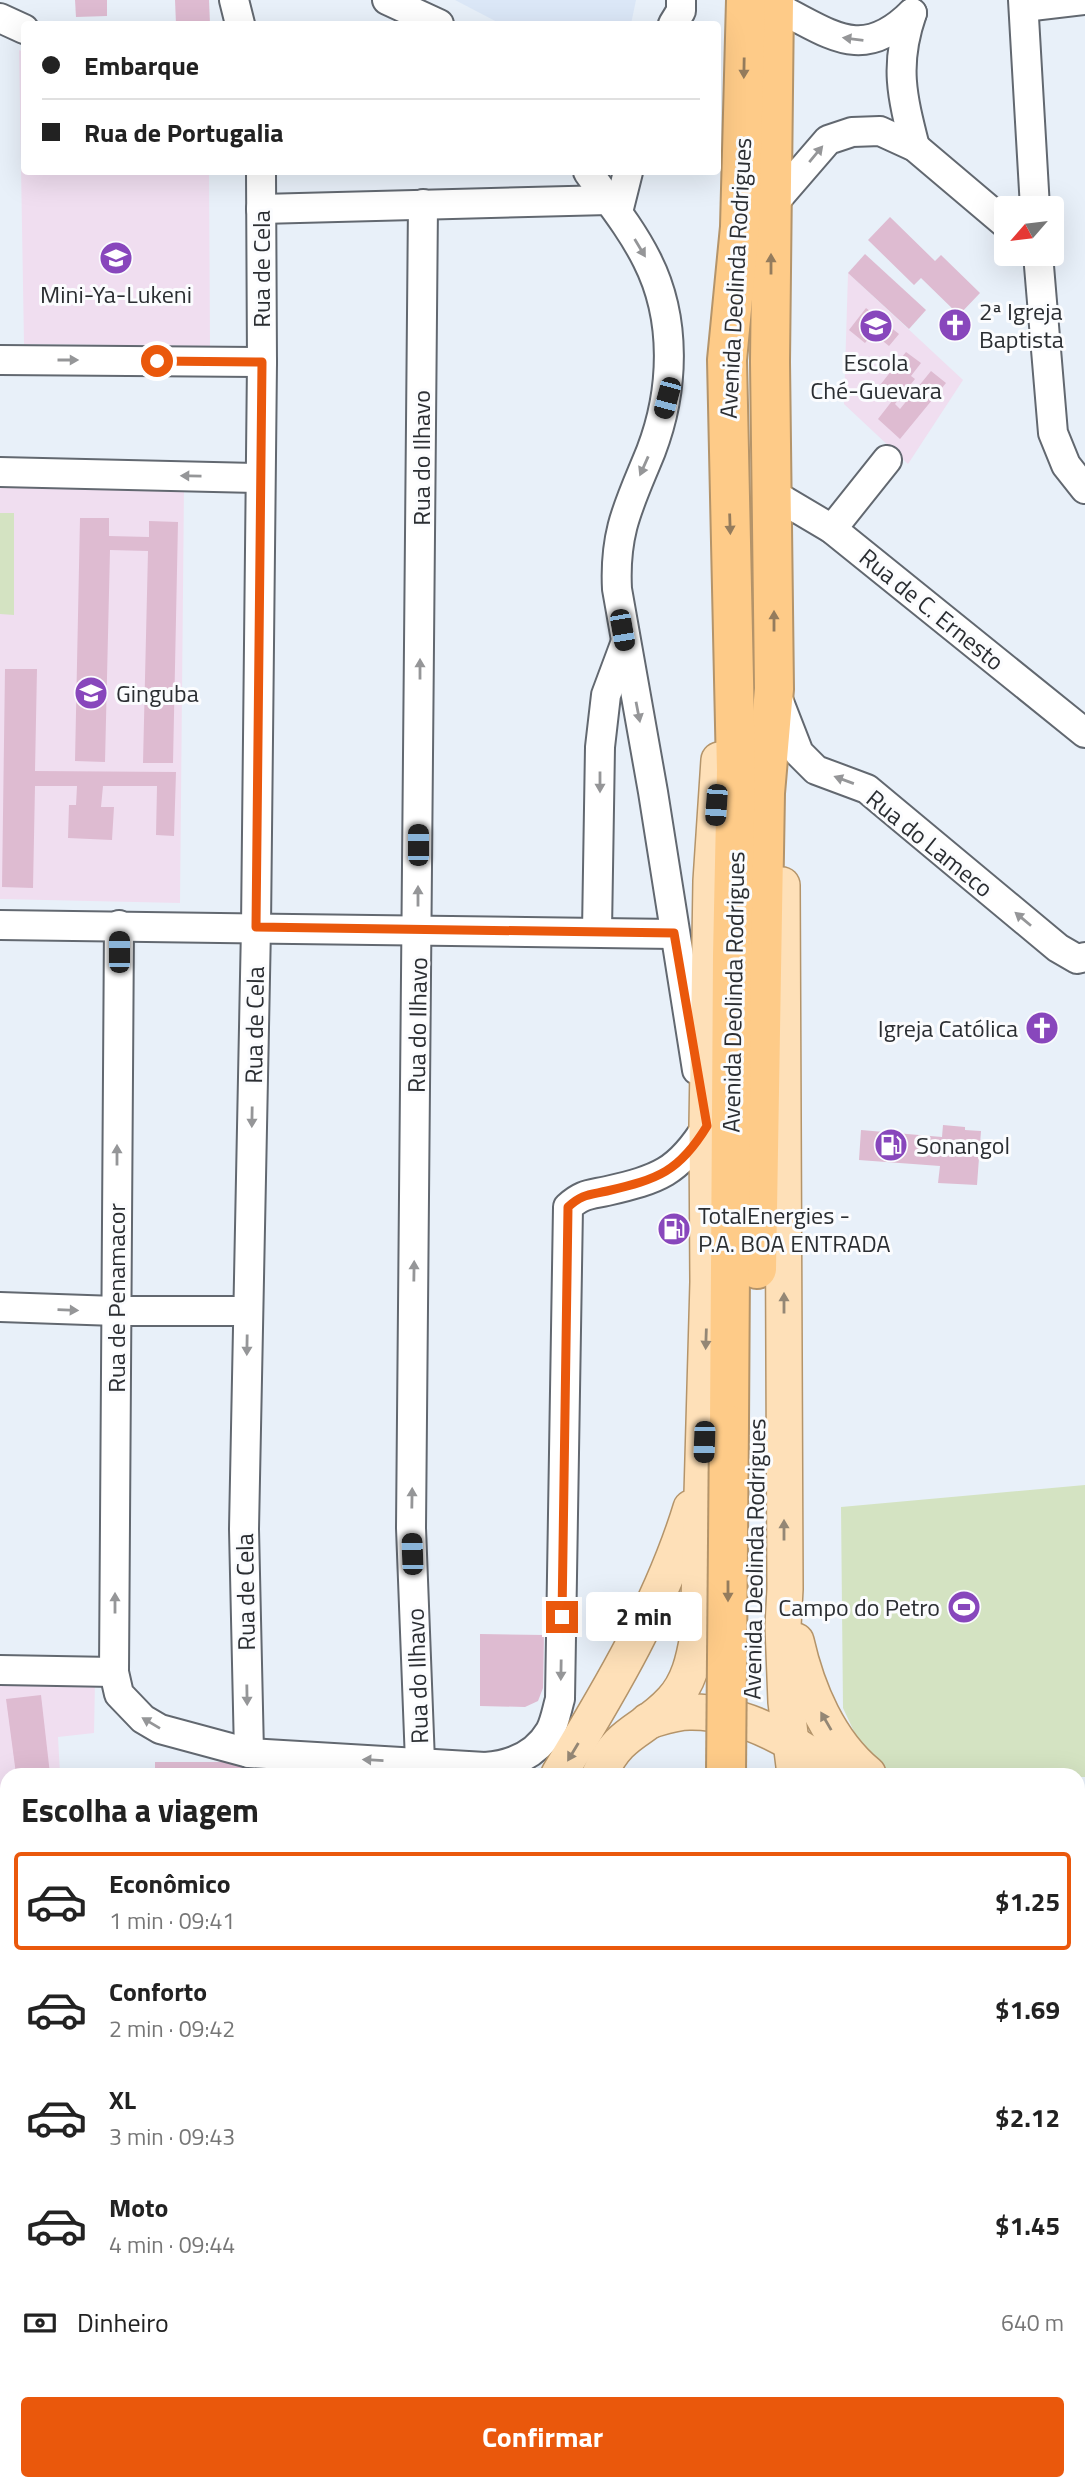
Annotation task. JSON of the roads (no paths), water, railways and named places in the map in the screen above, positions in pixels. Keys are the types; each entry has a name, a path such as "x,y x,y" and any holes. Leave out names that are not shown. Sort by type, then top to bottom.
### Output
{"highway":[{"name":"Avenida Deolinda Rodrigues","path":"751,1768 730,1423 764,807 774,689 771,206 765,2"},
{"name":"Avenida Deolinda Rodrigues","path":"726,1768 732,956 736,770 727,360 765,2"}],"main road":[{"path":"601,1768 618,1744 673,1701 692,1669 730,1423 708,1282 707,1126 713,856 719,754 735,685"},
{"path":"774,689 781,794 784,1665 794,1760"},
{"path":"562,1768 642,1627 679,1547 692,1506 730,1423"},
{"path":"785,1589 796,1645 812,1693 828,1726 847,1753 862,1768"},
{"path":"648,1721 692,1712 741,1721 768,1730 794,1760"},
{"path":"794,1760 817,1759 828,1768"}],"street":[{"path":"234,0 239,21"},
{"path":"387,0 432,21"},
{"path":"1034,196 1023,3 1085,0"},
{"path":"765,2 835,36 862,41 890,32 913,6"},
{"path":"913,6 902,40 900,67 904,106 915,147"},
{"path":"0,18 21,28"},
{"path":"771,206 828,140 852,132 880,131 915,147 994,214"},
{"name":"Rua de Cela","path":"248,1753 244,1529 256,927 262,362 261,175"},
{"path":"0,1670 114,1672 119,1694 143,1719 160,1729 248,1753 505,1765 528,1755 550,1732 560,1699 568,1207 579,1197 636,1185 659,1176 693,1149 707,1126 653,792 625,644 615,560 620,531 660,425 667,398 669,369 664,313 647,260 590,175"},
{"path":"613,206 627,175"},
{"path":"261,209 423,204 613,206"},
{"name":"Rua do Ilhavo","path":"420,1762 411,1528 423,204"},
{"path":"1037,266 1053,433 1066,465 1085,489"},
{"path":"0,360 262,362"},
{"path":"832,529 887,460"},
{"path":"0,472 259,478"},
{"name":"Rua de C. Ernesto","path":"773,494 832,529 1085,733"},
{"path":"597,931 600,747 606,695 625,644"},
{"name":"Rua do Lameco","path":"774,689 799,753 816,770 867,789 1058,948 1081,958"},
{"path":"0,925 674,933"},
{"name":"Rua de Penamacor","path":"114,1672 119,925"},
{"path":"0,1307 116,1311 248,1311"}],"place":[{"name":"Mini-Ya-Lukeni","path":"116,258"},
{"name":"2ª Igreja Baptista","path":"955,325"},
{"name":"Escola Ché-Guevara","path":"876,326"},
{"name":"Ginguba","path":"91,693"},
{"name":"Igreja Católica","path":"1042,1028"},
{"name":"Sonangol","path":"891,1145"},
{"name":"TotalEnergies - P.A. BOA ENTRADA","path":"674,1229"},
{"name":"Campo do Petro","path":"964,1607"}]}
